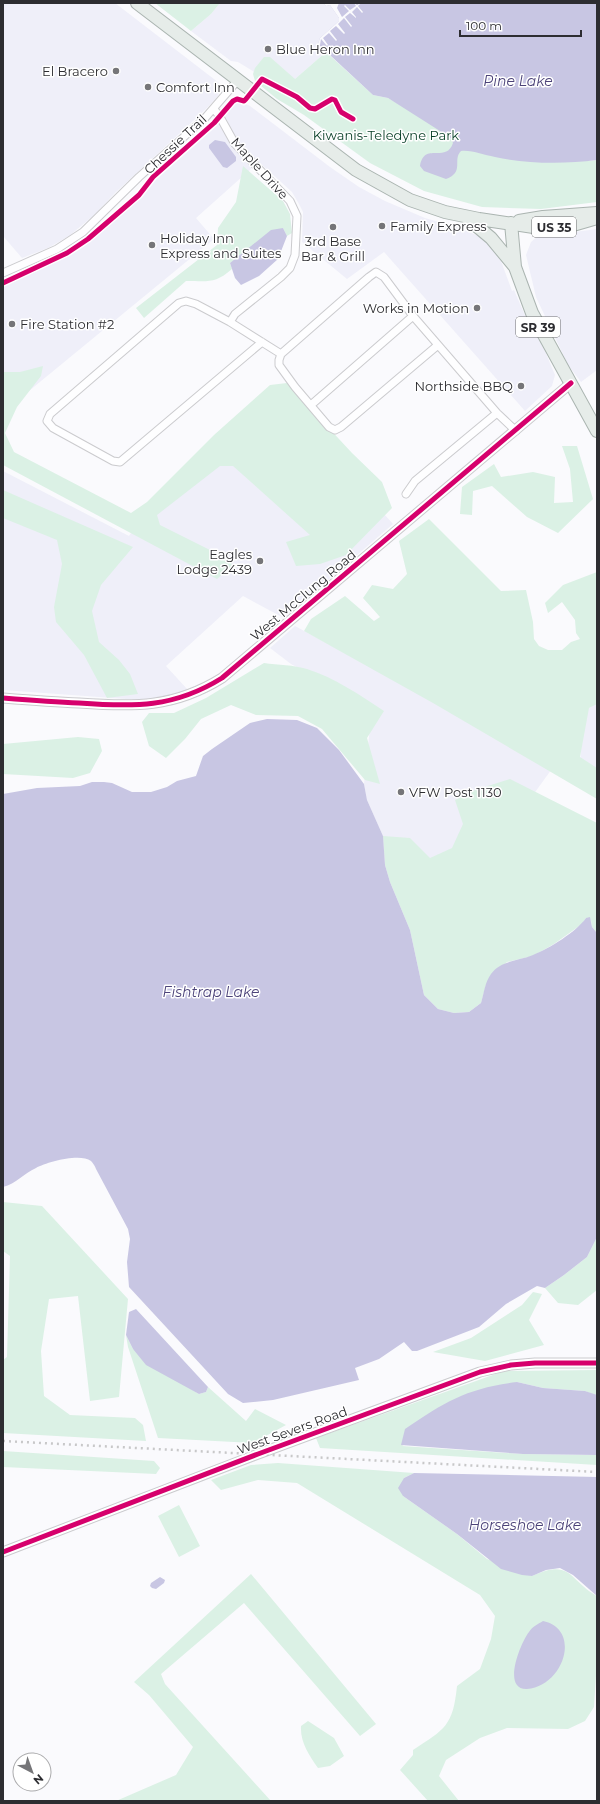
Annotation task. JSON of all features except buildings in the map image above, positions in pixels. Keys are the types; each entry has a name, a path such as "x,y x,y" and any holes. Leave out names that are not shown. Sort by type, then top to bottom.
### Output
{"main road":[{"name":"US 35","path":"137,3 325,148 377,183 410,200 445,212 540,228 587,222 597,218"},
{"name":"US 35","path":"511,223 543,217 597,213"},
{"path":"466,216 491,238 515,267"},
{"name":"SR 39","path":"511,223 515,267 532,313 597,431"}],"street":[{"path":"3,273 57,249 83,232 139,177 214,109 238,80"},
{"name":"Maple Drive","path":"214,109 235,144 290,201 297,216 295,255 290,268 235,314 230,322"},
{"path":"438,345 342,427 335,430 329,427 311,405 280,365 279,360 281,354 369,276 376,272 384,277 413,316 438,345 496,414 516,430"},
{"path":"262,342 120,462 113,461 49,425 47,421 50,414 179,303 186,301 196,304 230,322 262,342 281,354"},
{"path":"311,405 413,316"},
{"name":"West McClung Road","path":"3,698 97,704 142,705 180,698 199,691 222,678 570,383"},
{"path":"406,494 415,481 496,414"},
{"name":"West Severs Road","path":"3,1552 258,1454 480,1372 511,1364 597,1363"}],"shaded area":[{"path":"3,3 115,3 223,86 217,97 206,109 116,192 93,216 69,236 48,248 22,258 3,236"},
{"name":"Blue Heron Inn","path":"220,3 339,3 342,17 319,45 326,52 295,79 272,83 238,62 231,61 191,31 211,14"},
{"path":"236,102 244,106 246,104 250,106 330,167 359,187 385,201 425,218 456,227 479,236 487,243 501,261 512,291 514,290 527,320 542,344 555,375 552,386 525,411 384,252 347,279 302,242 303,212 292,192 249,153 233,133 225,116"},
{"path":"218,122 238,153 252,168 196,218 214,239 18,400 3,383 3,286 64,257 98,235 142,196 155,179"},
{"path":"597,229 597,370 581,382 568,365 536,297 526,255 531,242 537,237"},
{"path":"283,401 393,524 284,618 243,596 166,666 188,690 170,696 140,700 3,690 3,471 129,536 139,521"},
{"path":"295,626 554,766 483,864 385,865 383,836 367,800 364,784 372,708 291,664 270,648"},
{"path":"597,703 597,791 581,782 580,714"}],"green space":[{"path":"155,3 220,3 211,14 191,31"},
{"name":"Kiwanis-Teledyne Park","path":"326,52 373,95 388,98 404,107 590,161 597,160 597,202 541,209 482,207 424,191 370,163 304,115 277,99 255,81 253,74 255,68 264,57 270,57 295,79"},
{"path":"243,166 283,201 290,214 292,233 287,236 283,228 230,263 232,269 221,277 211,281 186,281 144,318 136,308 217,245 218,228 236,202"},
{"path":"43,366 41,376 17,407 5,433 14,452 131,513 147,502 214,435 270,385 287,383 352,453 382,482 392,508 346,555 320,564 296,566 286,542 310,535 233,466 220,466 157,515 160,525 232,561 231,567 217,579 3,465 3,372 20,372"},
{"path":"562,446 577,446 593,499 558,533 527,517 492,486 473,491 472,515 460,514 462,487 494,464 501,477 533,472 555,477 554,503 573,502 570,469"},
{"path":"3,490 133,547 101,585 92,611 99,642 119,660 130,674 138,694 107,698 84,655 56,622 54,607 62,564 57,540 3,518"},
{"path":"429,519 501,591 526,590 533,622 534,639 539,646 548,650 562,650 571,642 580,639 576,633 575,620 562,602 548,613 545,603 563,585 597,572 597,704 589,708 580,757 597,768 597,799 433,703 304,631 311,619 345,596 374,621 380,617 363,598 372,585 393,589 407,574 399,541"},
{"path":"264,663 307,669 327,677 347,687 384,711 367,738 380,784 365,780 322,729 298,716 256,715 231,705 201,719 185,739 166,758 149,746 142,722 149,713 174,713 206,698"},
{"path":"78,737 99,739 102,751 90,773 73,778 3,774 3,744"},
{"path":"510,779 597,823 597,933 592,927 591,921 586,918 582,924 554,944 533,956 507,962 486,985 481,1003 469,1012 454,1013 438,1009 424,995 410,930 390,882 385,865 383,836 410,838 430,858 452,848 463,824 455,800 475,790"},
{"path":"3,1202 42,1206 128,1299 119,1397 90,1401 78,1296 49,1299 41,1351 44,1396 70,1415 135,1418 143,1425 146,1441 3,1433 3,1360 7,1357 10,1256 3,1251"},
{"path":"597,1237 597,1290 578,1305 558,1303 545,1288 587,1257"},
{"path":"533,1292 542,1294 529,1320 544,1345 485,1361 433,1352 471,1338 522,1305"},
{"path":"126,1335 133,1349 199,1394 206,1392 208,1387 246,1421 255,1409 286,1425 253,1443 158,1438 128,1347"},
{"path":"597,1370 597,1396 585,1391 543,1388 517,1382 402,1446 523,1454 597,1455 597,1465 320,1448 316,1438 504,1371"},
{"path":"3,1451 154,1461 160,1468 156,1474 3,1467"},
{"path":"278,1463 414,1473 404,1478 403,1496 457,1534 487,1559 532,1576 555,1569 562,1570 569,1573 597,1596 597,1660 594,1707 585,1721 568,1729 507,1728 480,1738 446,1760 439,1776 459,1801 428,1801 400,1770 413,1755 413,1750 433,1737 446,1725 453,1710 457,1686 480,1669 491,1639 495,1616 480,1595 297,1483 258,1480 221,1490 211,1480 251,1465"},
{"path":"179,1505 200,1546 179,1557 158,1516"},
{"path":"251,1574 376,1724 360,1736 244,1603 161,1674 165,1684 271,1801 116,1801 176,1775 193,1747 149,1695 134,1682"},
{"path":"308,1721 334,1738 344,1756 330,1766 318,1768 308,1753 302,1737 301,1726"}],"water":[{"name":"Pine Lake","path":"323,3 597,3 597,160 559,163 533,162 461,151 458,158 457,169 452,176 446,179 424,171 420,166 422,159 430,153 441,153 450,149 453,143 451,138 388,98 373,95 318,44 320,38 339,21 339,18 330,5 326,6"},
{"path":"215,140 225,142 236,157 236,161 227,168 223,167 209,148 209,145"},
{"path":"283,228 287,236 278,259 259,276 241,285 235,278 230,263 271,230"},
{"name":"Fishtrap Lake","path":"267,719 297,720 317,728 339,750 364,784 367,800 383,836 385,865 390,882 410,930 424,995 438,1009 454,1013 469,1012 481,1003 487,980 495,969 505,963 540,952 562,939 576,929 586,918 590,917 592,927 597,933 597,1237 587,1257 564,1275 545,1288 537,1286 506,1304 479,1327 417,1351 412,1351 404,1342 379,1359 355,1368 359,1380 273,1400 243,1403 228,1394 129,1287 127,1262 130,1239 128,1229 91,1161 72,1158 48,1163 32,1170 8,1186 3,1187 3,794 37,788 80,786 92,782 112,783 132,792 151,792 167,787 177,781 196,776 203,756 250,723"},
{"path":"136,1309 208,1387 206,1392 199,1394 146,1365 133,1349 126,1335 129,1312"},
{"path":"517,1382 543,1388 585,1391 597,1395 597,1455 523,1454 401,1445 405,1429 446,1403 471,1392"},
{"name":"Horseshoe Lake","path":"414,1473 597,1477 597,1596 573,1575 560,1568 546,1570 532,1576 522,1575 501,1569 457,1534 403,1496 398,1488 404,1478"},
{"path":"160,1577 165,1580 164,1583 156,1589 152,1588 150,1586 151,1583"},
{"path":"543,1621 555,1626 562,1635 565,1645 564,1657 559,1668 551,1678 540,1686 527,1689 519,1687 515,1682 514,1674 518,1655 530,1630"}],"pier":[{"path":"323,3 339,3 337,8 342,17 349,11 344,6 345,5 350,10 356,6 354,3 357,5 361,3 358,6 363,12 362,13 357,7 352,12 356,18 350,13 345,17 352,26 351,27 344,18 338,24 345,33 344,34 336,26 330,31 337,40 336,41 329,33 323,38 328,45 327,46 321,39 320,45 318,44 320,38 339,21 339,18 330,5 326,6"}],"railway":[{"path":"3,1441 597,1472"}],"cycle path":[{"name":"Chessie Trail","path":"3,283 67,253 88,239 139,195 153,177 214,123 233,101 237,99 244,101 262,79 297,97 310,108 315,109 332,99 335,100 341,112 353,119"},
{"path":"3,698 51,702 136,705 170,700 204,688 222,678 571,383"},
{"path":"3,1552 258,1454 480,1372 511,1365 535,1363 597,1363"}],"place":[{"name":"Blue Heron Inn","path":"268,49"},
{"name":"El Bracero","path":"116,71"},
{"name":"Comfort Inn","path":"148,87"},
{"name":"Family Express","path":"382,226"},
{"name":"3rd Base Bar & Grill","path":"333,227"},
{"name":"Holiday Inn Express and Suites","path":"152,245"},
{"name":"Works in Motion","path":"477,308"},
{"name":"Fire Station #2","path":"12,324"},
{"name":"Northside BBQ","path":"521,386"},
{"name":"Eagles Lodge 2439","path":"260,561"},
{"name":"VFW Post 1130","path":"401,792"}]}
